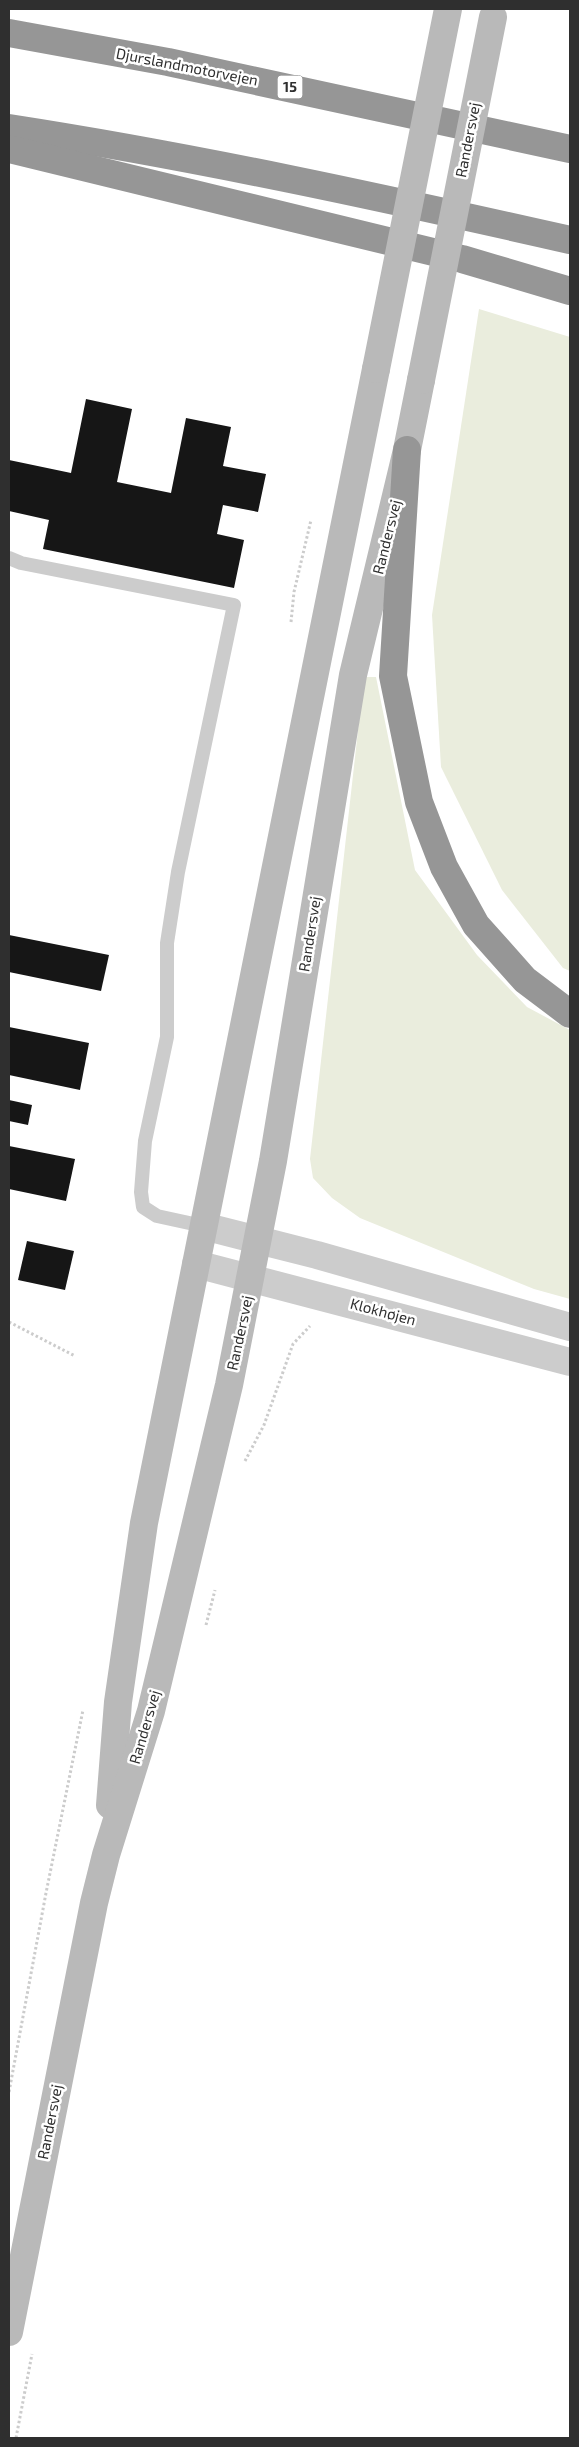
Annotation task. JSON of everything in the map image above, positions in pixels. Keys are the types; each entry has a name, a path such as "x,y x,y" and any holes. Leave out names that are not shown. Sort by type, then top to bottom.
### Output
{"highway":[{"name":"Djurslandmotorvejen","path":"9,33 168,62 570,149"},
{"path":"9,128 104,143 394,200 570,240"},
{"path":"9,149 462,259 570,290"},
{"path":"407,450 393,676 419,802 444,867 476,925 525,980 570,1014"}],"main road":[{"name":"Randersvej","path":"106,1855 118,1702 144,1523 448,9"},
{"name":"Randersvej","path":"9,2332 92,1913 106,1855 151,1711 227,1394 258,1241 353,675 407,450 494,13"}],"street":[{"path":"204,1226 570,1327"},
{"name":"Klokhøjen","path":"196,1264 570,1362"}],"lane":[{"path":"9,558 21,563 234,605 180,863 168,934 167,1037 145,1140 141,1192 143,1207 157,1216 204,1226"}],"path":[{"path":"9,1322 76,1356"},
{"path":"243,1464 264,1425 294,1344 310,1327 317,1324"}],"green space":[{"path":"479,309 570,337 570,971 563,968 502,890 441,767 432,615"},
{"path":"364,677 376,677 415,870 477,955 527,1007 570,1030 570,1299 534,1289 360,1218 332,1198 313,1178 310,1159"}],"building":[{"path":"86,399 132,409 117,482 171,493 186,418 231,427 223,466 266,474 258,512 223,505 217,534 244,540 234,588 43,549 49,520 9,511 9,460 71,473"},
{"path":"9,935 109,955 101,991 9,972"},
{"path":"9,1027 89,1043 80,1090 9,1075"},
{"path":"9,1100 32,1105 28,1125 9,1121"},
{"path":"9,1146 75,1159 66,1201 9,1189"},
{"path":"27,1241 74,1251 65,1290 18,1280"}]}
